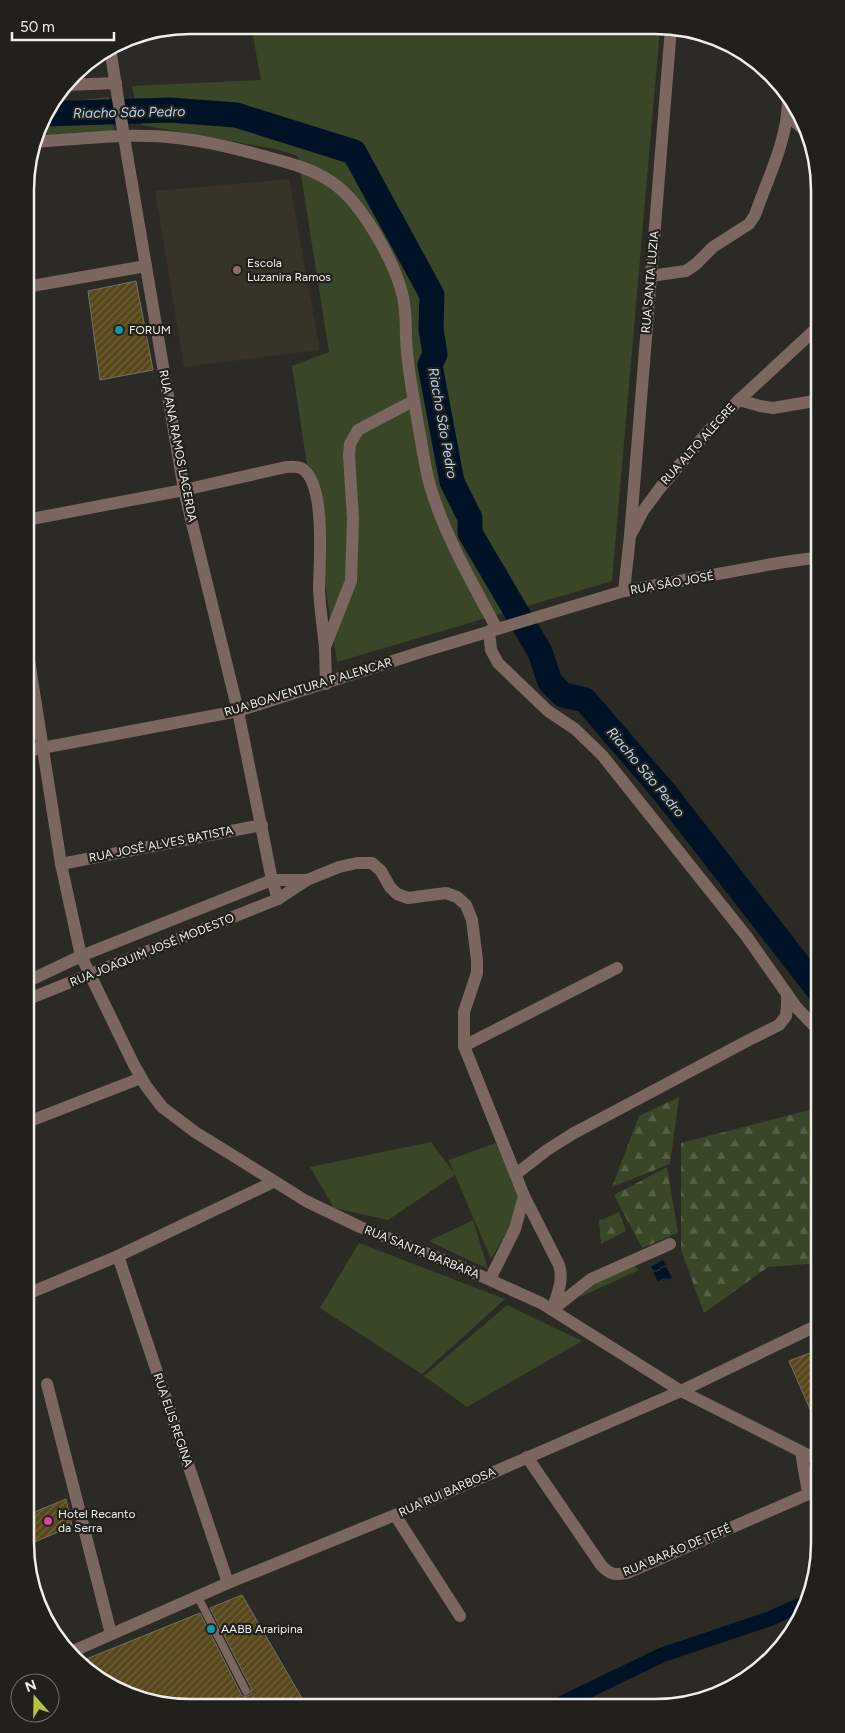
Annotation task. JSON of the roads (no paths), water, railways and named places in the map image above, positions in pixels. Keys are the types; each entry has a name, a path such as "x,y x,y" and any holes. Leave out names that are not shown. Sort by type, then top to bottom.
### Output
{"street":[{"name":"RUA SANTA LUZIA","path":"630,536 670,35"},
{"name":"RUA ANA RAMOS LACERDA","path":"111,55 184,490 238,711 272,880 278,899"},
{"path":"74,85 117,88"},
{"path":"650,276 686,270 696,264 713,247 749,224 755,215 778,152 788,109"},
{"path":"42,142 124,137 177,138 207,143 298,166 322,176 335,184 362,213 380,241 403,297 413,401 429,480 436,504 461,560 498,629 490,650 498,663 548,711 575,729 602,755 747,937 796,1007 811,1023"},
{"path":"34,286 146,266"},
{"name":"RUA ALTO ALEGRE","path":"624,591 630,536 643,511 711,428 811,333"},
{"path":"739,400 773,408 811,402"},
{"path":"325,647 351,581 353,529 350,444 358,430 413,401"},
{"path":"34,518 184,490 295,466 307,472 311,480 321,530 319,591 325,647 326,684"},
{"name":"RUA SÃO JOSÉ","path":"527,620 624,591 778,563 811,559"},
{"name":"RUA BOAVENTURA P ALENCAR","path":"34,750 238,711 527,620"},
{"name":"RUA SANTA BARBARA","path":"34,694 61,864 81,956 141,1078 162,1106 195,1132 306,1201 360,1227 490,1279 552,1310 681,1391 811,1456"},
{"name":"RUA JOSÊ ALVES BATISTA","path":"61,864 262,825"},
{"path":"272,880 307,880 339,867 357,863 372,864 381,871 390,887 397,894 408,898 446,894 457,897 466,905 472,920 477,973 464,1012 464,1046 524,1196 555,1255 562,1274 561,1284 552,1310"},
{"name":"RUA JOAQUIM JOSÉ MODESTO","path":"34,978 81,956 272,880"},
{"name":"RUA JOAQUIM JOSÉ MODESTO","path":"34,997 278,899 307,880"},
{"path":"211,905 218,923"},
{"path":"464,1046 617,968"},
{"path":"516,1174 546,1150 574,1133 779,1025 786,1016 787,994"},
{"path":"34,1120 141,1078"},
{"path":"34,1291 118,1256 273,1182"},
{"path":"490,1279 515,1229 524,1196"},
{"path":"552,1310 591,1279 670,1244"},
{"name":"RUA ELIS REGINA","path":"118,1256 228,1584"},
{"name":"RUA RUI BARBOSA","path":"75,1650 228,1584 396,1515 681,1391 811,1328"},
{"path":"47,1384 111,1634"},
{"path":"802,1452 811,1481"},
{"name":"RUA BARÃO DE TEFÉ","path":"527,1457 601,1565 609,1573 617,1575 628,1573 811,1492"},
{"path":"396,1515 460,1616"}],"lane":[{"path":"198,1597 246,1691"}],"water":[{"path":"663,1260 672,1278 658,1282 651,1267"}],"waterway":[{"name":"Riacho São Pedro","path":"54,114 170,110 236,115 354,152 432,295 431,329 435,354 430,365 452,482 470,518 470,533 540,652 550,682 563,695 585,700 665,793 811,980"},
{"path":"571,1699 662,1655 769,1619 798,1606"}],"place":[{"name":"Escola Luzanira Ramos","path":"237,270"},
{"name":"FORUM","path":"119,330"},
{"name":"Hotel Recanto da Serra","path":"48,1521"},
{"name":"AABB Araripina","path":"211,1629"}]}
